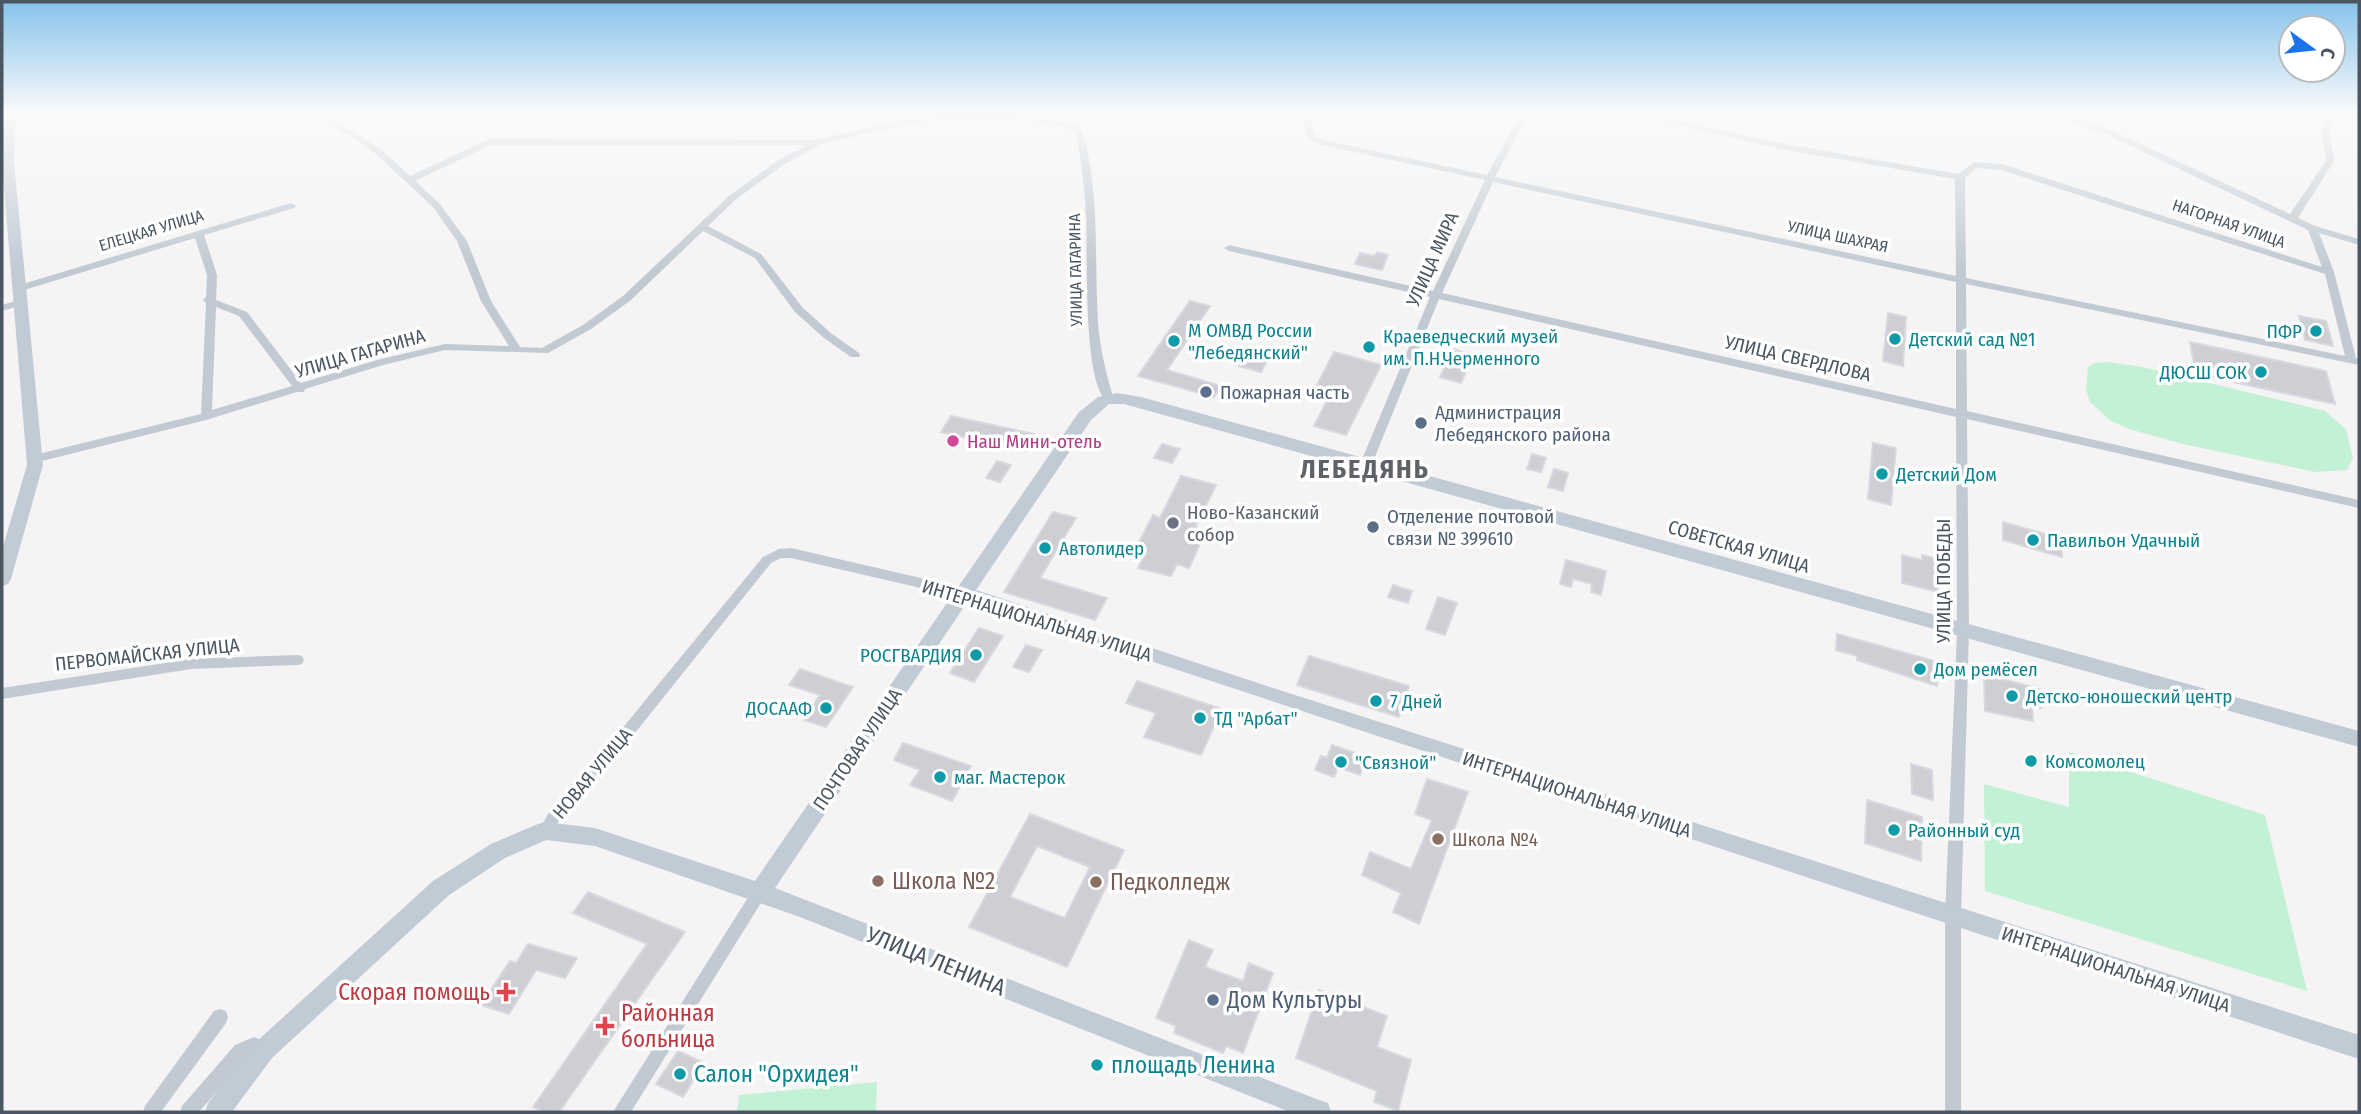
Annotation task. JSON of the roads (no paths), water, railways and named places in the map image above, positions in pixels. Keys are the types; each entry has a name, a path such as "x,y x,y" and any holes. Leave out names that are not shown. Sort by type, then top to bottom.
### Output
{"main road":[{"path":"2,579 34,459 8,165"},
{"name":"СОВЕТСКАЯ УЛИЦА","path":"1108,397 1134,400 2359,739"},
{"name":"ПОЧТОВАЯ УЛИЦА","path":"759,893 1085,416 1101,400 1108,397"},
{"name":"ИНТЕРНАЦИОНАЛЬНАЯ УЛИЦА","path":"964,593 2359,1048"},
{"name":"УЛИЦА ЛЕНИНА","path":"545,831 596,837 759,893 1320,1112"},
{"name":"НОВАЯ УЛИЦА","path":"217,1112 264,1050 441,887 498,851 545,831"}],"street":[{"path":"393,165 436,205 462,240 486,301 516,349"},
{"path":"410,180 441,165"},
{"name":"УЛИЦА ГАГАРИНА","path":"34,459 206,416 381,362 445,347 544,351 587,327 627,298 701,226 778,165"},
{"name":"УЛИЦА ГАГАРИНА","path":"1084,165 1093,242 1091,324 1096,362 1108,397"},
{"name":"УЛИЦА ШАХРАЯ","path":"1420,165 1910,267 1960,281 2355,361"},
{"name":"УЛИЦА МИРА","path":"1366,464 1435,292 1495,165"},
{"name":"НАГОРНАЯ УЛИЦА","path":"1890,165 1960,177 1974,165 2002,167 2329,272"},
{"path":"2178,165 2312,228 2359,242"},
{"path":"2292,219 2327,165"},
{"name":"УЛИЦА ПОБЕДЫ","path":"1953,1112 1953,916 1963,631 1960,177"},
{"name":"ЕЛЕЦКАЯ УЛИЦА","path":"2,308 21,295 199,234 291,206"},
{"path":"701,226 758,256 799,310 828,336 855,355"},
{"path":"2312,228 2329,272 2355,361"},
{"path":"199,234 212,275 208,300 211,330 206,416"},
{"name":"УЛИЦА СВЕРДЛОВА","path":"1229,248 1435,292 2359,504"},
{"path":"208,300 243,314 300,388"},
{"name":"ИНТЕРНАЦИОНАЛЬНАЯ УЛИЦА","path":"792,553 964,593"},
{"name":"НОВАЯ УЛИЦА","path":"545,831 560,807 630,729 767,560 779,554 792,553"},
{"name":"ПЕРВОМАЙСКАЯ УЛИЦА","path":"2,694 191,664 297,660"},
{"name":"ПОЧТОВАЯ УЛИЦА","path":"621,1112 759,893"},
{"path":"151,1112 220,1017"},
{"path":"188,1112 241,1051 254,1045 264,1050"}],"place":[{"name":"ПФР","path":"2316,331"},
{"name":"Детский сад №1","path":"1895,339"},
{"name":"М ОМВД России \"Лебедянский\"","path":"1174,341"},
{"name":"Краеведческий музей им. П.Н.Черменного","path":"1369,347"},
{"name":"ДЮСШ СОК","path":"2261,372"},
{"name":"Пожарная часть","path":"1206,392"},
{"name":"Администрация Лебедянского района","path":"1421,423"},
{"name":"Наш Мини-отель","path":"953,441"},
{"name":"Детский Дом","path":"1882,474"},
{"name":"Ново-Казанский собор","path":"1173,523"},
{"name":"Отделение почтовой связи № 399610","path":"1373,527"},
{"name":"Павильон Удачный","path":"2033,540"},
{"name":"Автолидер","path":"1045,548"},
{"name":"РОСГВАРДИЯ","path":"976,655"},
{"name":"Дом ремёсел","path":"1920,669"},
{"name":"Детско-юношеский центр","path":"2012,696"},
{"name":"7 Дней","path":"1376,701"},
{"name":"ДОСААФ","path":"826,708"},
{"name":"ТД \"Арбат\"","path":"1200,718"},
{"name":"Комсомолец","path":"2031,761"},
{"name":"\"Связной\"","path":"1341,762"},
{"name":"маг. Мастерок","path":"940,777"},
{"name":"Районный суд","path":"1894,830"},
{"name":"Школа №4","path":"1438,839"},
{"name":"Школа №2","path":"878,881"},
{"name":"Педколледж","path":"1096,882"},
{"name":"Скорая помощь","path":"506,992"},
{"name":"Дом Культуры","path":"1213,1000"},
{"name":"Районная больница","path":"605,1026"},
{"name":"площадь Ленина","path":"1097,1065"},
{"name":"Салон \"Орхидея\"","path":"680,1074"}],"district":[{"name":"ЛЕБЕДЯНЬ","path":"1365,469"}]}
